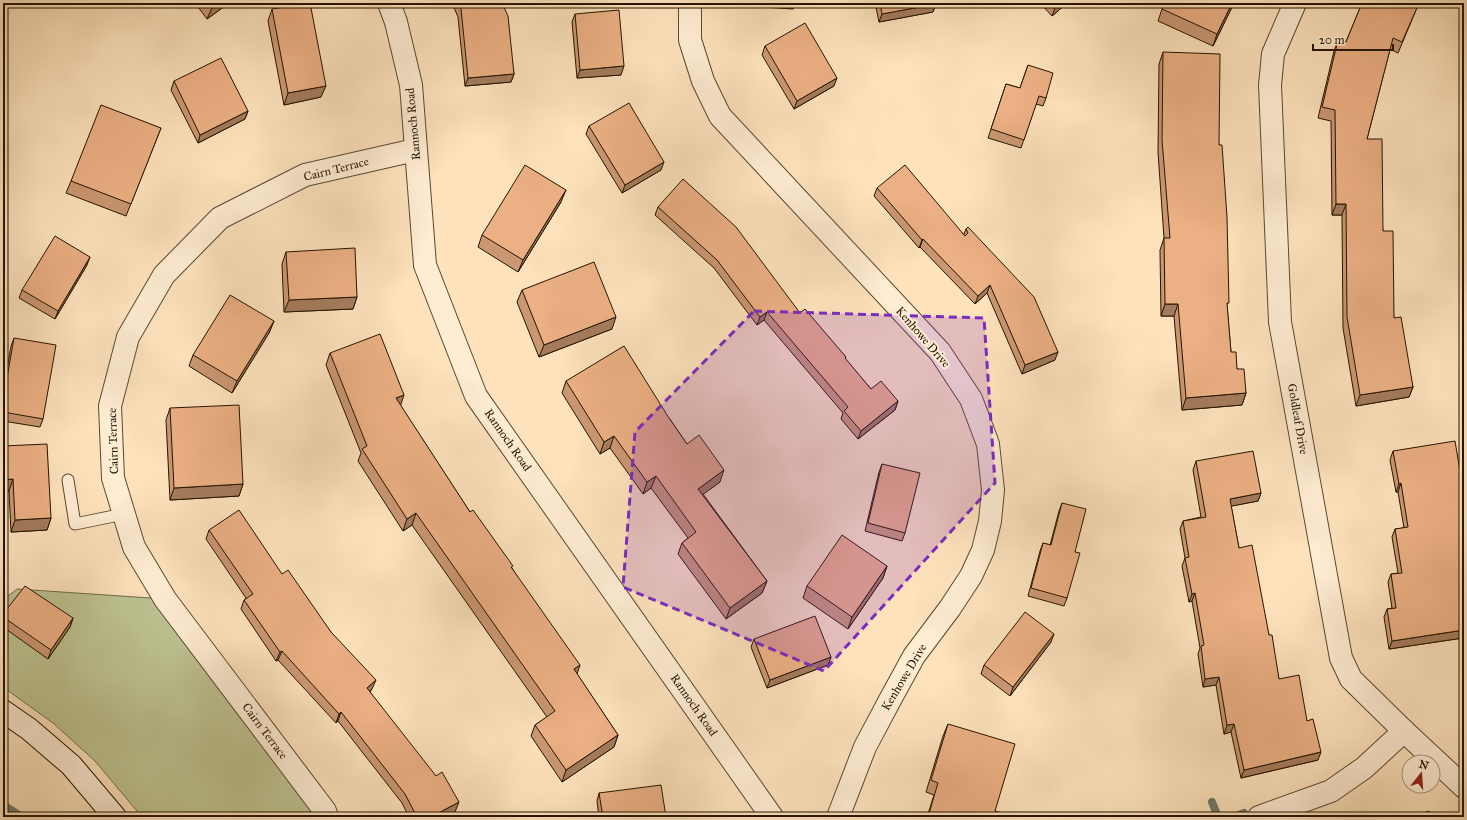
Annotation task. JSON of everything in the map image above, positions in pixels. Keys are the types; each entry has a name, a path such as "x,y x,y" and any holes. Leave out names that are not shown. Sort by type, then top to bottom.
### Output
{"street":[{"name":"Rannoch Road","path":"389,3 396,22 411,85 425,265 476,396 772,817"},
{"name":"Kenhowe Drive","path":"690,3 690,40 702,81 720,116 940,352 971,399 988,444 993,490 990,521 983,550 971,576 950,608 914,656 891,698 865,747 838,817"},
{"name":"Goldleaf Drive","path":"1296,3 1273,54 1270,84 1280,322 1341,658 1351,679 1464,787"},
{"name":"Cairn Terrace","path":"327,817 165,599 134,547 113,478 110,406 128,337 164,275 220,218 305,175 415,150"},
{"path":"3,711 29,729 71,765 116,817"},
{"path":"1259,817 1332,790 1364,768 1404,731"}],"lane":[{"path":"68,480 76,524 124,514"}],"highlighted area":[{"path":"754,311 984,318 995,483 824,671 623,587 635,432"}],"green space":[{"path":"17,589 165,599 327,817 142,817 95,761 53,723 3,687 3,600"}],"building":[{"path":"208,3 218,3 212,8"},
{"path":"310,3 326,86 288,93 272,9"},
{"path":"458,3 502,3 508,16 514,74 468,78 461,9"},
{"path":"880,3 936,3 936,4 882,14"},
{"path":"1051,3 1061,3 1055,8"},
{"path":"1165,3 1232,3 1217,34 1162,9"},
{"path":"1362,3 1419,3 1402,42 1393,38 1367,139 1382,139 1383,231 1393,231 1394,318 1401,317 1413,387 1360,395 1347,317 1346,204 1336,204 1335,110 1322,107 1338,40 1346,42"},
{"path":"619,10 624,66 580,70 575,14"},
{"path":"805,23 837,78 797,101 765,46"},
{"path":"1163,52 1220,54 1219,145 1222,145 1227,217 1229,303 1227,303 1231,352 1236,352 1237,369 1244,369 1246,393 1186,398 1178,304 1165,304 1164,238 1170,238 1162,140"},
{"path":"221,58 248,111 200,135 174,81"},
{"path":"1028,65 1053,73 1046,98 1039,96 1024,140 991,129 1006,84 1020,88"},
{"path":"629,103 664,162 625,185 589,126"},
{"path":"101,105 161,128 131,204 71,181"},
{"path":"525,165 566,190 523,260 482,235"},
{"path":"905,165 965,236 968,233 966,229 968,227 1034,297 1058,352 1025,365 990,285 978,296 923,239 922,240 877,188"},
{"path":"683,179 736,227 800,313 805,309 871,389 881,381 898,401 861,431 844,411 848,407 767,312 760,317 717,260 658,207"},
{"path":"55,236 90,257 58,311 22,290"},
{"path":"355,248 357,297 289,300 286,252"},
{"path":"594,262 616,317 544,345 522,290"},
{"path":"230,295 274,321 237,381 193,355"},
{"path":"380,334 404,395 396,398 470,512 473,510 580,665 574,669 618,735 566,770 535,725 555,711 416,513 407,519 362,449 367,446 330,353"},
{"path":"14,338 56,345 43,419 3,412 3,401"},
{"path":"624,346 687,444 699,435 724,470 698,489 767,581 730,608 682,543 696,532 656,476 647,482 614,436 604,442 566,381"},
{"path":"239,405 243,484 174,488 170,408"},
{"path":"1455,441 1462,483 1464,483 1464,591 1460,591 1464,618 1464,630 1392,641 1387,609 1396,608 1391,574 1402,573 1395,529 1408,527 1401,483 1399,484 1393,451"},
{"path":"47,444 51,518 15,520 13,479 3,480 3,446"},
{"path":"1253,451 1261,493 1230,499 1239,548 1252,545 1269,635 1272,635 1279,679 1299,675 1307,721 1313,719 1321,752 1244,770 1234,724 1227,725 1219,677 1205,679 1201,646 1204,645 1195,593 1192,594 1185,558 1189,557 1183,521 1206,517 1196,461"},
{"path":"882,464 920,473 905,533 868,523"},
{"path":"1062,503 1086,509 1075,552 1080,553 1067,598 1031,588 1043,543 1051,545"},
{"path":"239,510 282,574 288,570 331,632 376,680 367,688 436,776 442,772 459,802 431,817 417,817 405,794 341,712 339,714 282,651 280,652 244,600 253,594 209,530"},
{"path":"842,535 887,566 852,617 807,586"},
{"path":"25,586 73,618 51,650 3,617 3,614"},
{"path":"1025,612 1054,634 1013,687 984,665"},
{"path":"815,616 831,657 770,680 754,639"},
{"path":"948,724 1015,744 995,811 1002,813 1001,817 928,817 938,783 931,780"},
{"path":"661,785 666,817 603,817 599,793"},
{"path":"1429,811 1431,817 1410,817"}],"waterway":[{"path":"1212,802 1218,817"},
{"path":"3,805 22,817"},
{"path":"1234,817 1244,813"}]}
